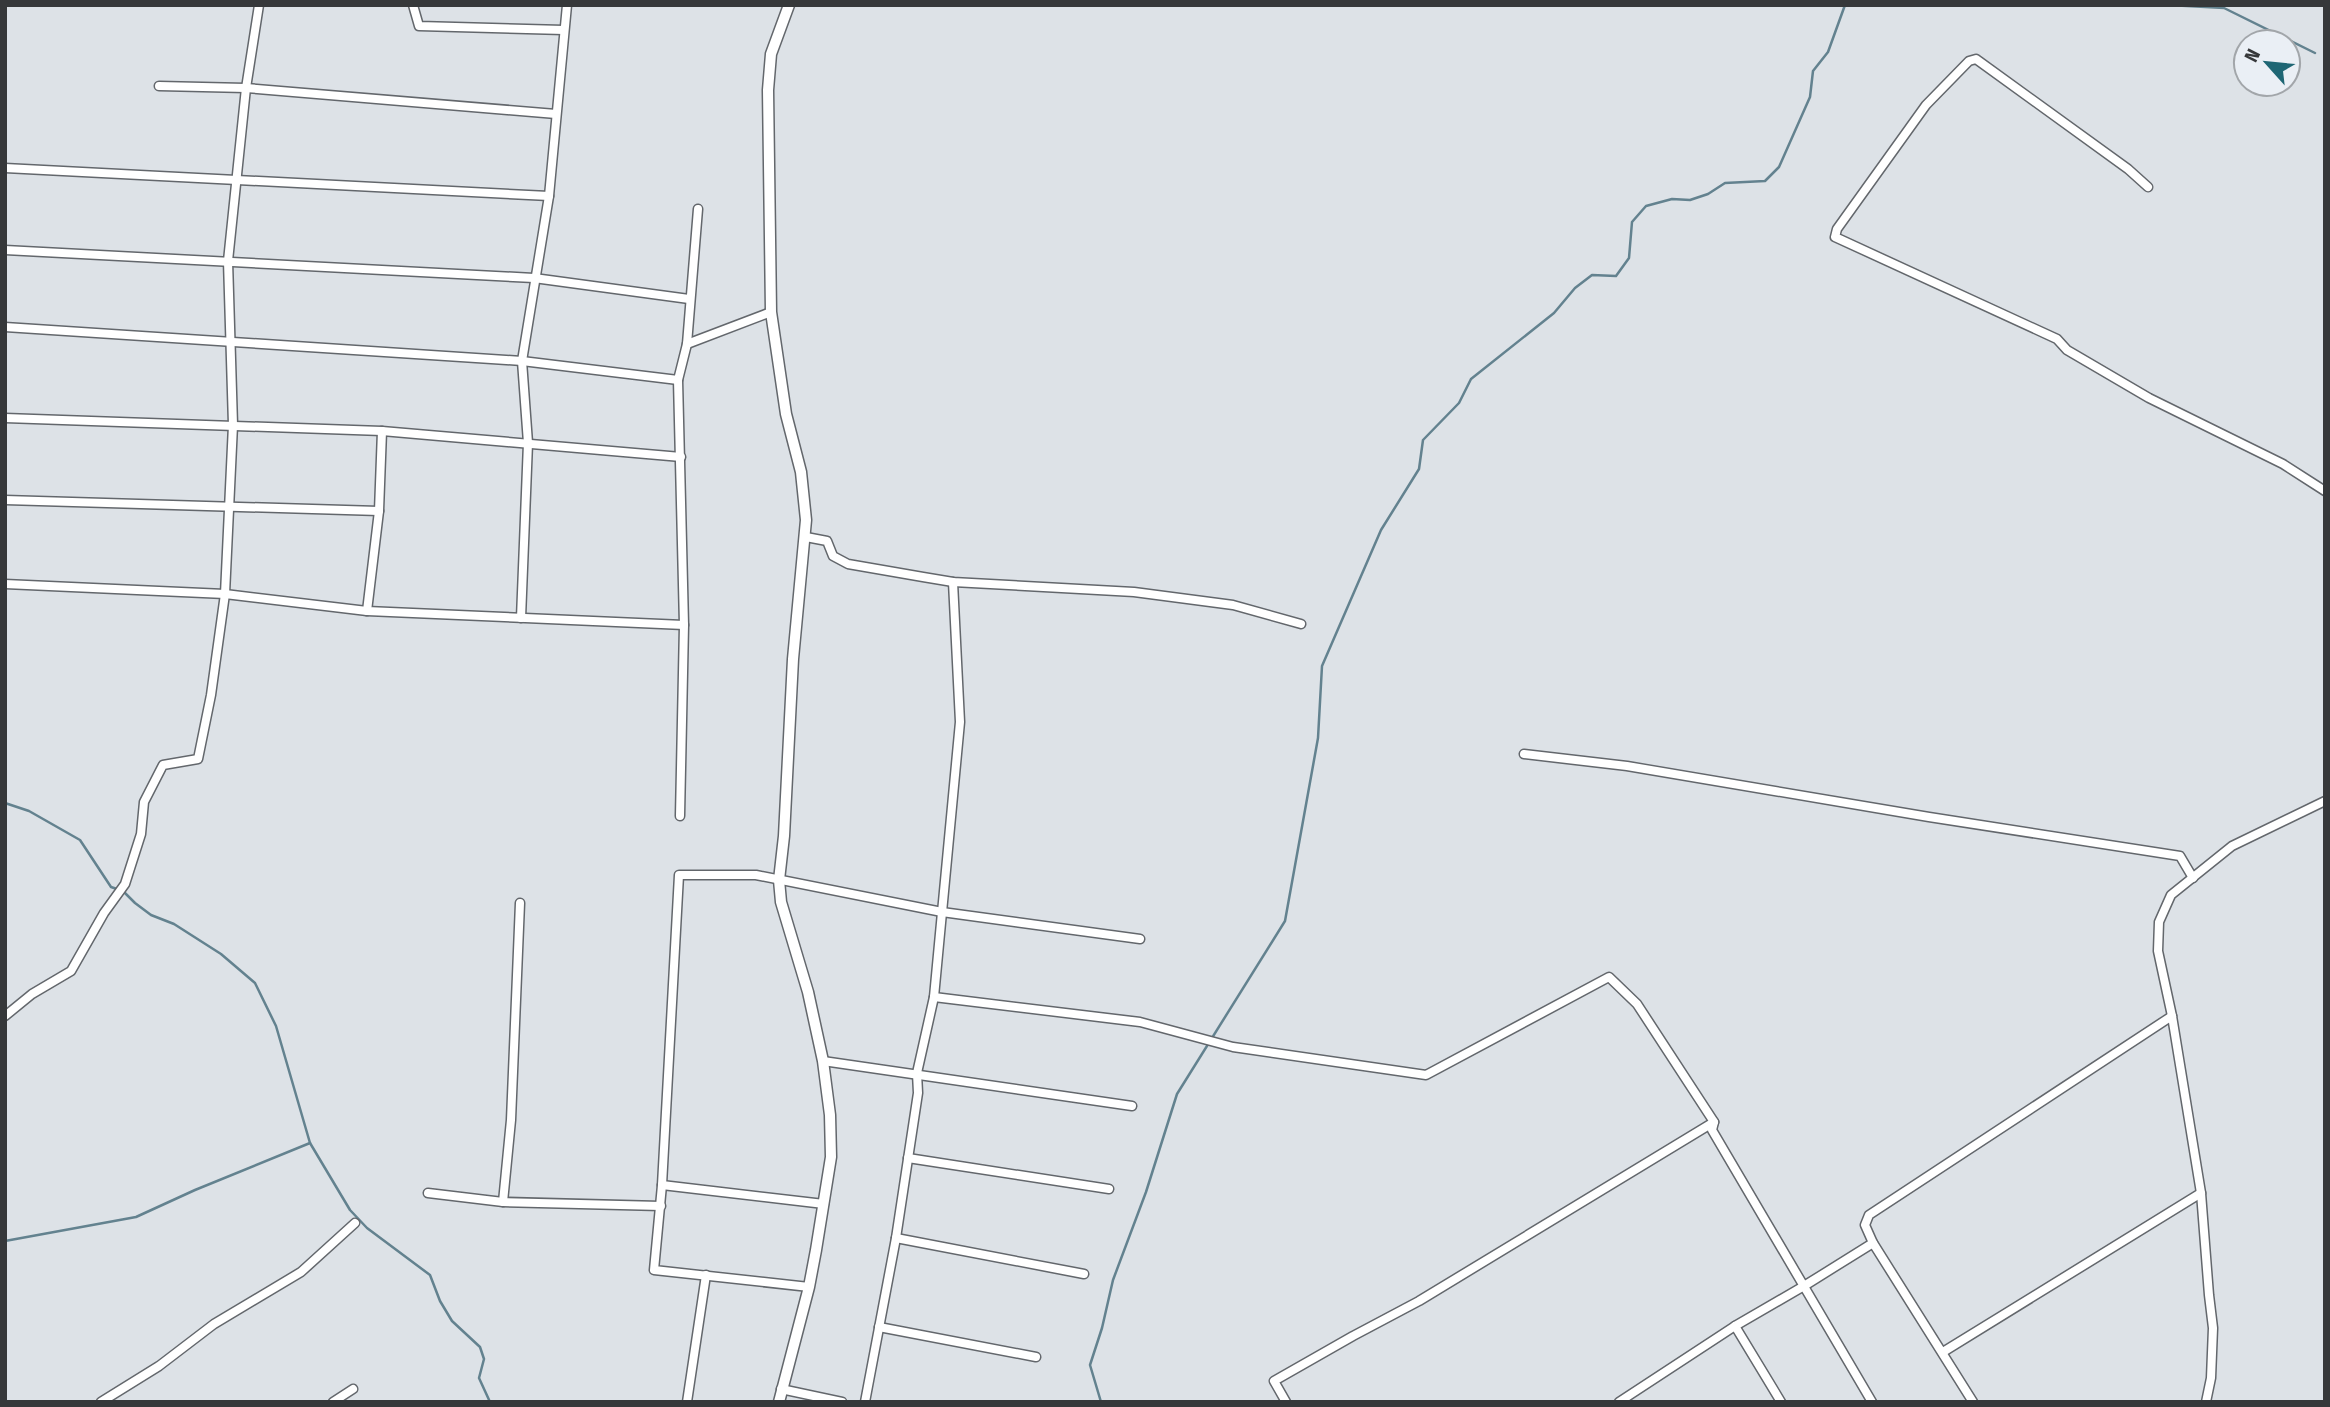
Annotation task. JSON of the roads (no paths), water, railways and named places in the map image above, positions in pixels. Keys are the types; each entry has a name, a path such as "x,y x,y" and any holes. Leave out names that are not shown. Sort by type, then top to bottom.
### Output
{"street":[{"path":"5,1016 32,994 71,971 104,913 125,884 141,834 144,802 163,765 198,759 211,695 225,594 233,425 228,261 246,88 259,5"},
{"path":"413,5 419,26 564,30"},
{"path":"521,618 528,443 522,361 549,196 568,5"},
{"path":"779,1402 809,1287 824,1204 831,1143 823,1061 808,992 780,902 779,880 784,835 793,659 806,537 801,472 786,415 771,312 768,90 771,54 789,5"},
{"path":"2148,187 2128,169 1976,59 1969,61 1926,105 1837,229 1835,237 2057,339 2067,349 2149,398 2283,464 2325,491"},
{"path":"159,86 246,88 556,114"},
{"path":"5,167 549,196"},
{"path":"680,816 684,625 678,380 687,344 698,209"},
{"path":"5,250 534,278 689,299"},
{"path":"687,344 771,312"},
{"path":"5,327 522,361 678,380"},
{"path":"5,418 382,431 681,457"},
{"path":"367,611 379,511 382,431"},
{"path":"5,500 379,511"},
{"path":"806,537 827,541 833,556 848,564 953,582 1134,592 1233,605 1301,624"},
{"path":"865,1402 908,1158 918,1093 917,1073 934,997 960,722 953,582"},
{"path":"5,584 225,594 367,611 684,625"},
{"path":"1524,754 1627,766 2180,856 2193,878"},
{"path":"2206,1402 2211,1378 2213,1328 2208,1295 2202,1193 2172,1016 2158,951 2159,922 2171,895 2232,846 2325,802"},
{"path":"809,1287 654,1270 661,1206 678,875 756,875 942,912 1140,939"},
{"path":"503,1202 511,1120 520,904"},
{"path":"934,997 1140,1022 1233,1046 1426,1075 1609,977 1637,1004 1714,1122 1712,1130 1872,1402"},
{"path":"1973,1402 1873,1243 1865,1226 1869,1215 2172,1016"},
{"path":"823,1061 1132,1106"},
{"path":"1286,1402 1274,1381 1419,1301 1714,1122"},
{"path":"908,1158 1109,1189"},
{"path":"662,1185 824,1204"},
{"path":"428,1193 503,1202 661,1206"},
{"path":"1943,1352 2202,1193"},
{"path":"101,1402 114,1399 214,1324 301,1272 355,1223"},
{"path":"895,1238 1084,1274"},
{"path":"1619,1402 1735,1326 1873,1243"},
{"path":"687,1402 706,1275"},
{"path":"1735,1326 1781,1402"},
{"path":"879,1327 1036,1357"},
{"path":"333,1402 353,1389"},
{"path":"781,1389 842,1402"}],"waterway":[{"path":"1101,1402 1090,1365 1113,1280 1146,1192 1177,1094 1285,921 1318,738 1322,666 1381,530 1419,469 1423,440 1459,403 1471,379 1554,313 1575,288 1592,275 1616,276 1629,258 1632,222 1646,206 1672,199 1690,200 1708,194 1725,183 1765,181 1779,167 1810,97 1813,71 1828,52 1845,5"},
{"path":"2168,5 2224,8 2315,53"},
{"path":"5,803 29,811 80,840 111,887 117,889"},
{"path":"123,891 151,915 174,924 221,954 255,983 276,1026 310,1143 350,1210 367,1228 430,1275 440,1301 452,1321 480,1347 484,1359 479,1378 490,1402"},
{"path":"5,1241 136,1217 310,1143"}]}
